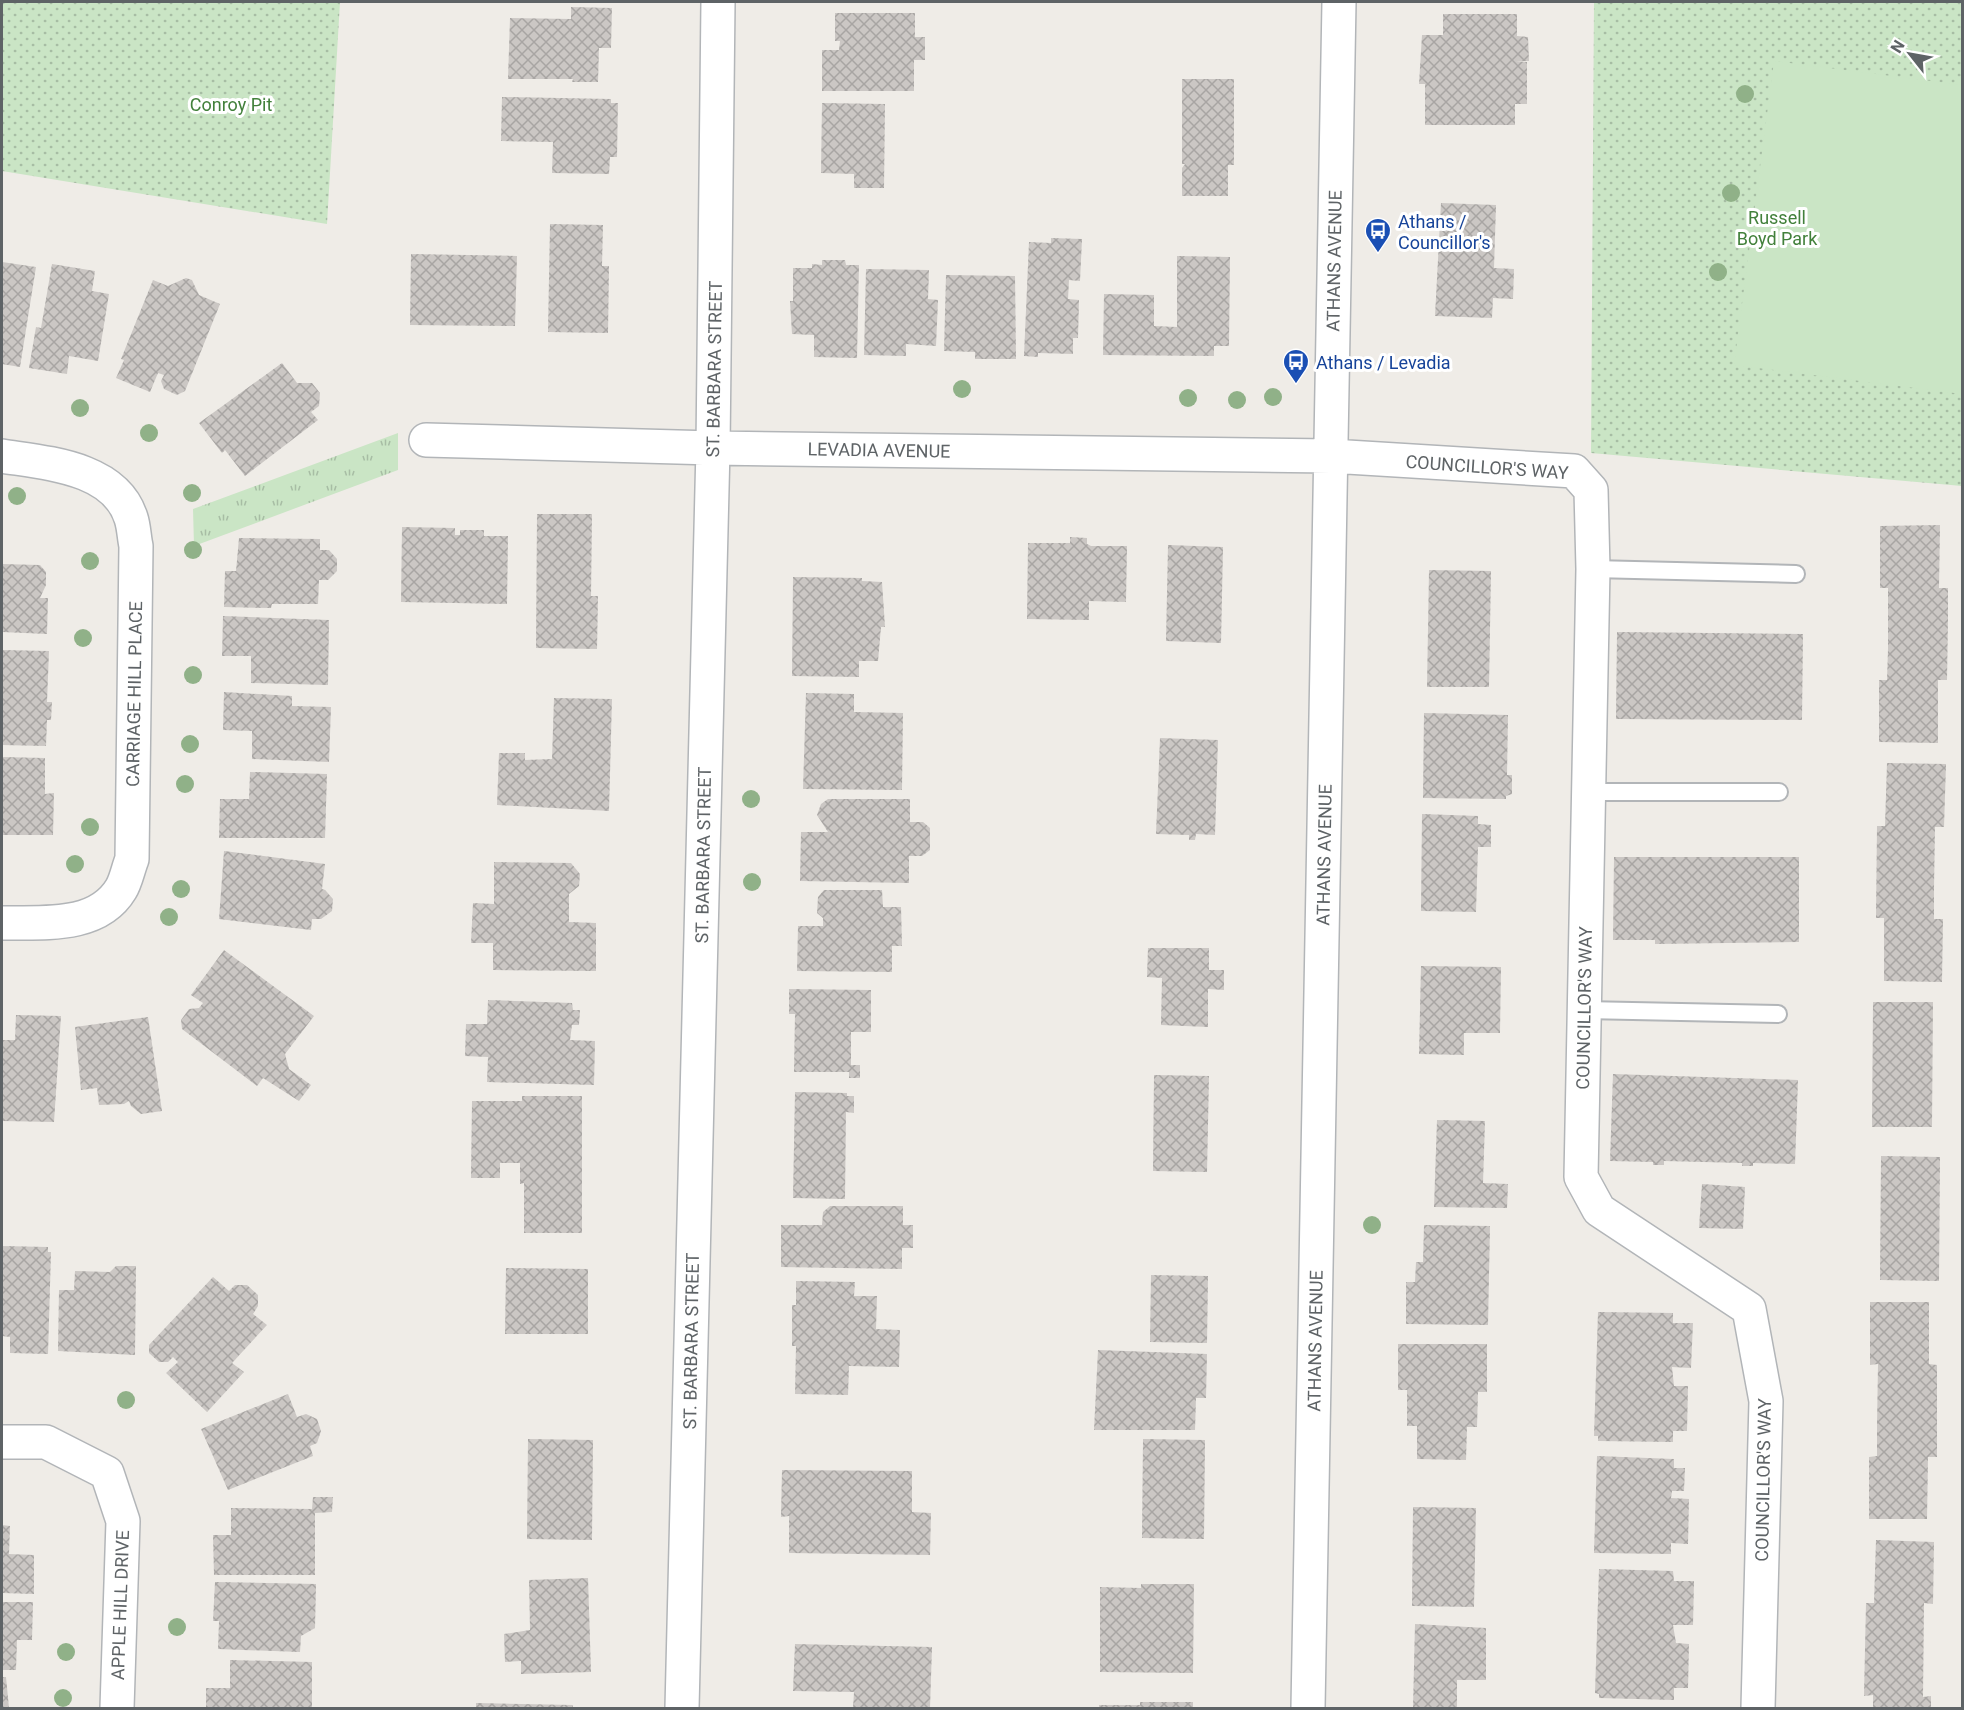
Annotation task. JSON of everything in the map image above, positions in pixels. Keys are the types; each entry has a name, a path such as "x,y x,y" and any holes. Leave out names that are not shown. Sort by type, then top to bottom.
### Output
{"street":[{"name":"ST. BARBARA STREET","path":"682,1708 713,448 718,2"},
{"name":"ATHANS AVENUE","path":"1308,1708 1338,2"},
{"name":"LEVADIA AVENUE","path":"426,440 713,448 1331,456"},
{"name":"CARRIAGE HILL PLACE","path":"2,456 78,469 118,495 131,518 136,546 132,859 122,889 109,904 89,917 55,922 2,923"},
{"name":"COUNCILLOR'S WAY","path":"1331,456 1574,471 1591,490 1593,568 1581,1177 1599,1210 1749,1309 1766,1401 1758,1708"},
{"name":"APPLE HILL DRIVE","path":"2,1442 46,1442 107,1473 123,1521 117,1708"}],"lane":[{"path":"1593,568 1796,574"},
{"path":"1589,792 1779,792"},
{"path":"1584,1010 1778,1014"}],"green space":[{"name":"Conroy Pit","path":"2,2 340,2 327,224 2,171"},
{"name":"Russell Boyd Park","path":"1594,2 1962,2 1962,486 1591,453"},
{"path":"1774,61 1962,85 1962,394 1734,365"},
{"path":"398,433 398,470 194,546 193,509"}],"building":[{"path":"571,7 612,8 611,48 599,48 598,82 572,82 573,79 508,79 510,18 571,19"},
{"path":"835,13 915,13 915,37 925,37 925,60 914,60 914,91 822,91 822,50 839,50 840,41 835,41"},
{"path":"1443,14 1517,14 1517,36 1528,37 1529,61 1516,61 1527,62 1527,104 1515,104 1515,125 1425,125 1425,84 1419,84 1422,35 1443,35"},
{"path":"1182,79 1234,79 1234,165 1228,165 1228,196 1182,196 1182,168 1185,164 1182,164"},
{"path":"502,97 611,99 611,103 618,103 617,157 610,157 609,174 552,173 553,142 501,141"},
{"path":"822,103 885,104 884,188 854,188 854,174 821,173"},
{"path":"1441,203 1496,205 1494,268 1514,269 1513,299 1493,298 1492,318 1435,316"},
{"path":"550,224 603,225 602,266 609,266 608,333 548,332"},
{"path":"1051,238 1082,239 1080,281 1069,280 1068,299 1079,300 1078,338 1073,338 1073,354 1038,353 1038,357 1024,356 1029,242 1051,243"},
{"path":"411,254 517,256 515,326 410,325"},
{"path":"1177,256 1230,257 1229,346 1214,346 1214,356 1103,355 1104,294 1154,295 1154,326 1177,327"},
{"path":"822,260 845,260 846,265 859,265 857,358 814,357 814,335 792,334 790,301 793,301 793,268 812,268 812,264 822,265"},
{"path":"2,262 36,267 20,367 2,364"},
{"path":"52,264 95,271 92,291 109,294 98,361 69,356 67,374 29,368 36,327 41,328"},
{"path":"866,269 929,270 928,299 938,300 936,346 906,344 906,356 864,355"},
{"path":"946,275 1015,276 1016,359 975,359 975,352 944,351"},
{"path":"186,278 192,280 199,295 220,304 185,391 177,395 164,389 161,381 164,375 158,373 150,392 116,378 124,360 121,359 153,280 168,286"},
{"path":"282,363 297,383 312,383 320,393 319,406 311,412 318,420 245,476 225,450 222,453 199,423"},
{"path":"537,514 592,514 591,596 598,596 597,649 536,648"},
{"path":"1940,525 1939,588 1948,588 1948,619 1947,680 1938,680 1938,743 1879,742 1879,680 1887,680 1888,649 1888,588 1880,588 1880,526"},
{"path":"402,527 455,528 455,535 460,535 460,530 484,530 484,536 508,536 507,604 401,602"},
{"path":"1070,537 1087,538 1087,544 1091,546 1127,546 1126,602 1089,601 1089,620 1027,619 1028,543 1070,543"},
{"path":"239,538 320,539 320,550 329,550 337,559 337,571 328,580 319,580 318,604 272,604 271,608 224,607 225,571 236,571"},
{"path":"1168,545 1223,547 1221,643 1166,641"},
{"path":"2,564 40,565 46,572 46,585 40,598 48,598 47,634 2,632"},
{"path":"1429,570 1491,571 1489,687 1427,687"},
{"path":"793,577 862,578 862,581 882,582 885,627 881,627 878,661 859,661 859,677 792,676"},
{"path":"223,616 329,620 328,685 251,683 251,656 222,656"},
{"path":"1617,632 1803,634 1802,720 1616,719"},
{"path":"2,650 49,651 47,702 52,702 51,720 47,720 46,746 2,745"},
{"path":"224,692 292,696 292,706 331,707 329,762 252,759 252,731 223,730"},
{"path":"806,693 854,694 854,712 903,713 902,790 803,789"},
{"path":"554,698 612,699 609,811 497,805 499,753 525,753 525,760 552,759"},
{"path":"1424,713 1508,715 1507,775 1512,775 1512,794 1506,796 1506,799 1423,798"},
{"path":"1160,738 1218,740 1215,835 1196,834 1195,840 1189,840 1189,835 1156,834"},
{"path":"2,757 45,758 45,794 54,793 53,835 2,835"},
{"path":"1887,763 1946,764 1944,827 1935,827 1934,919 1943,919 1942,982 1884,981 1884,918 1876,918 1877,826 1885,826"},
{"path":"250,772 327,774 325,838 219,838 220,799 249,799"},
{"path":"828,799 910,799 910,822 923,822 930,828 930,850 922,856 909,856 909,883 800,881 801,832 828,832 817,815 821,804"},
{"path":"1422,814 1478,816 1478,824 1491,825 1491,847 1478,847 1476,912 1421,911"},
{"path":"224,851 325,864 322,889 333,899 332,911 321,919 312,919 311,930 219,919"},
{"path":"1614,857 1799,857 1799,942 1655,944 1655,940 1613,940"},
{"path":"494,862 571,863 580,874 579,886 569,894 569,922 596,923 596,971 493,970 493,943 471,943 473,903 494,904"},
{"path":"824,890 882,890 883,907 901,907 902,946 892,946 892,972 797,971 798,926 823,926 823,918 817,913 818,897"},
{"path":"1148,948 1209,948 1209,970 1224,970 1224,990 1208,989 1208,1027 1161,1025 1162,978 1147,977"},
{"path":"224,950 314,1016 285,1054 289,1069 311,1085 299,1101 263,1078 257,1086 182,1029 181,1020 189,1009 199,1008 203,1003 191,995"},
{"path":"1421,966 1501,967 1500,1033 1464,1033 1464,1055 1419,1054"},
{"path":"789,989 871,990 871,1032 851,1032 851,1065 860,1065 860,1078 849,1078 849,1072 794,1072 795,1014 789,1014"},
{"path":"488,1000 572,1003 573,1010 580,1010 579,1025 572,1025 570,1040 595,1041 594,1085 487,1082 488,1057 465,1056 466,1024 487,1024"},
{"path":"1873,1002 1933,1002 1932,1127 1872,1127"},
{"path":"16,1015 61,1016 54,1122 2,1121 2,1040 15,1040"},
{"path":"148,1017 162,1111 141,1114 131,1106 129,1101 124,1104 99,1105 97,1088 81,1090 75,1027"},
{"path":"1613,1074 1798,1080 1795,1164 1753,1163 1753,1166 1742,1166 1742,1163 1664,1161 1664,1165 1653,1165 1653,1162 1610,1161"},
{"path":"1154,1075 1209,1076 1207,1172 1153,1171"},
{"path":"795,1092 847,1093 847,1096 854,1096 854,1113 846,1112 845,1199 793,1198"},
{"path":"522,1096 582,1096 582,1233 524,1233 524,1183 520,1184 520,1163 500,1163 500,1178 471,1178 472,1101 522,1101"},
{"path":"1437,1120 1485,1121 1483,1183 1508,1184 1507,1208 1434,1207"},
{"path":"1881,1156 1940,1157 1939,1281 1880,1280"},
{"path":"1702,1184 1745,1187 1743,1229 1699,1228"},
{"path":"830,1206 903,1206 903,1225 913,1225 913,1248 902,1248 902,1269 781,1267 781,1225 822,1225 823,1212"},
{"path":"1424,1225 1490,1226 1488,1325 1406,1324 1406,1282 1415,1282 1416,1262 1423,1262"},
{"path":"2,1246 48,1247 48,1252 51,1252 48,1354 10,1353 10,1337 2,1336"},
{"path":"116,1266 136,1266 135,1355 58,1351 59,1290 74,1290 75,1271 110,1272"},
{"path":"506,1268 588,1269 588,1334 505,1334"},
{"path":"1151,1275 1208,1276 1207,1343 1150,1342"},
{"path":"213,1277 229,1291 235,1285 247,1285 258,1295 258,1306 253,1314 267,1325 232,1363 244,1372 207,1412 166,1373 178,1362 173,1357 168,1362 159,1362 149,1353 149,1345"},
{"path":"796,1281 855,1282 854,1296 877,1296 876,1329 900,1330 899,1367 849,1366 848,1395 795,1394 796,1346 792,1346 792,1305 796,1305"},
{"path":"1870,1302 1929,1302 1929,1364 1937,1365 1937,1457 1928,1457 1927,1519 1869,1519 1869,1457 1877,1456 1878,1364 1870,1365"},
{"path":"1598,1312 1673,1313 1673,1323 1693,1323 1691,1368 1672,1367 1674,1386 1688,1386 1687,1431 1673,1431 1673,1442 1598,1441 1598,1436 1594,1436"},
{"path":"1398,1344 1487,1344 1487,1392 1478,1392 1477,1427 1467,1427 1466,1460 1417,1459 1417,1426 1407,1426 1407,1390 1398,1390"},
{"path":"1098,1350 1207,1354 1206,1398 1196,1398 1195,1430 1094,1430"},
{"path":"288,1394 297,1417 306,1414 317,1419 321,1431 317,1443 310,1446 313,1456 228,1490 201,1429"},
{"path":"528,1439 593,1440 592,1540 527,1539"},
{"path":"1143,1439 1205,1440 1204,1539 1142,1538"},
{"path":"1597,1456 1674,1459 1674,1468 1685,1468 1684,1491 1672,1491 1671,1498 1689,1499 1688,1544 1671,1543 1671,1554 1594,1553"},
{"path":"782,1470 912,1471 912,1512 931,1513 930,1555 789,1553 789,1516 781,1517"},
{"path":"313,1497 333,1497 332,1512 315,1513 315,1575 214,1575 213,1535 231,1535 231,1508 312,1509"},
{"path":"1413,1507 1476,1508 1474,1607 1412,1606"},
{"path":"2,1525 10,1526 9,1554 34,1555 34,1594 2,1593"},
{"path":"1876,1540 1934,1542 1933,1604 1924,1603 1923,1697 1931,1696 1931,1708 1873,1708 1873,1695 1864,1696 1866,1603 1874,1603"},
{"path":"1599,1569 1673,1571 1674,1581 1694,1581 1693,1625 1673,1625 1676,1643 1689,1644 1688,1688 1674,1688 1674,1700 1599,1698 1599,1694 1595,1693"},
{"path":"588,1578 591,1672 521,1674 521,1661 505,1662 504,1634 530,1630 529,1580"},
{"path":"215,1582 316,1584 315,1628 301,1636 300,1652 218,1649 219,1621 213,1621"},
{"path":"1141,1584 1194,1584 1193,1673 1100,1672 1100,1587 1141,1588"},
{"path":"2,1602 33,1602 32,1640 17,1640 16,1670 2,1670"},
{"path":"1415,1624 1486,1628 1486,1680 1457,1680 1457,1708 1413,1708"},
{"path":"795,1644 932,1647 930,1708 853,1708 854,1692 793,1691"},
{"path":"230,1660 312,1662 312,1708 206,1708 206,1688 230,1688"},
{"path":"2,1677 6,1677 9,1708 2,1708"},
{"path":"1140,1702 1193,1702 1193,1708 1099,1708 1099,1705 1140,1705"},
{"path":"476,1703 573,1705 573,1708 476,1708"}],"place":[{"name":"Athans / Councillor's","path":"1378,254"},
{"name":"Athans / Levadia","path":"1296,385"}]}
